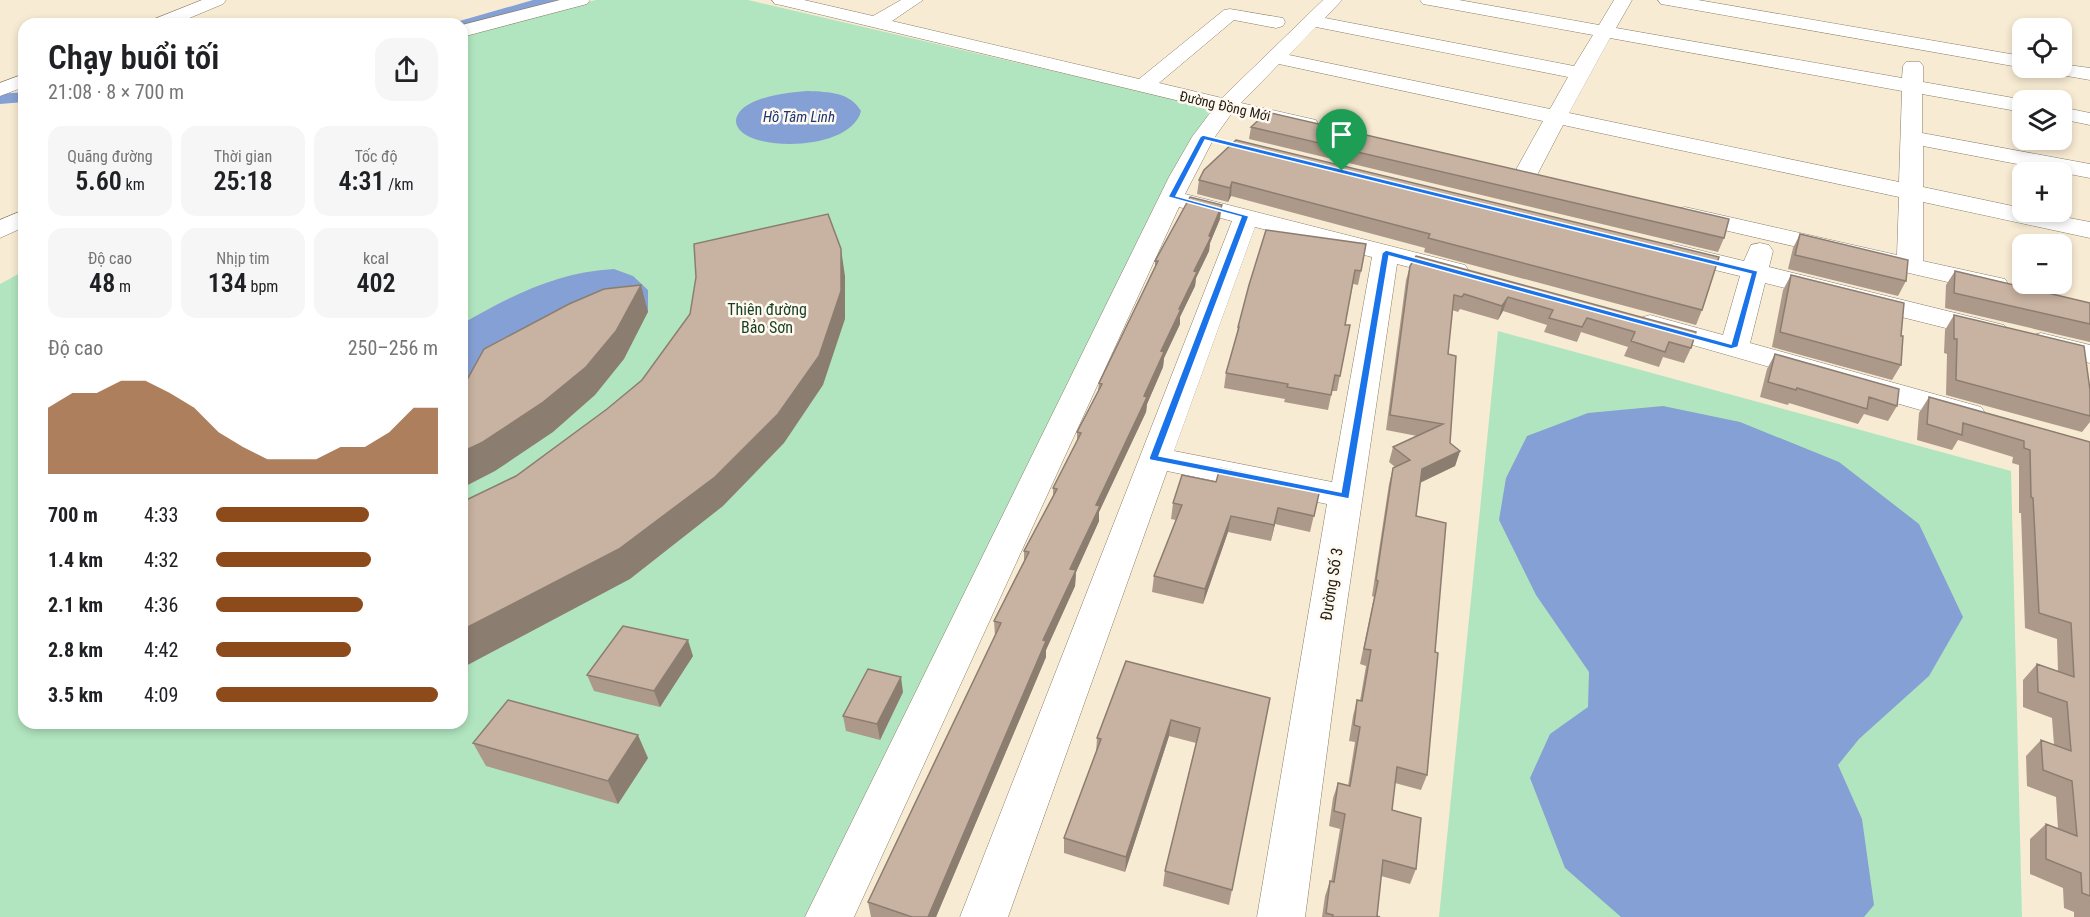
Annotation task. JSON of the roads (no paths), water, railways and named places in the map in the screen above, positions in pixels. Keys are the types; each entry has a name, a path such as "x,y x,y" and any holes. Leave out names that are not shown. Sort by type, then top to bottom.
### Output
{"street":[{"path":"174,18 217,0"},
{"path":"468,29 581,0"},
{"name":"Đường Đồng Mới","path":"781,0 1328,130"},
{"path":"878,22 914,0"},
{"path":"829,917 1172,197 1215,140 1226,106 1333,0"},
{"path":"1429,0 2012,104"},
{"path":"1547,183 1514,175 1557,118 1580,73 1623,0"},
{"path":"1668,0 2012,60"},
{"path":"1143,86 1230,14 1276,22"},
{"path":"1313,21 1580,73"},
{"path":"1910,265 1912,191 1910,137 1915,44"},
{"path":"1277,58 2090,230"},
{"path":"2072,71 2090,74"},
{"path":"0,90 18,82"},
{"path":"2072,115 2090,119"},
{"path":"1910,137 2090,171"},
{"path":"1172,197 1485,278"},
{"path":"1661,209 2011,289"},
{"path":"984,917 1246,216"},
{"path":"0,230 18,221"},
{"path":"1734,347 1762,240"},
{"path":"1652,247 2090,354"},
{"name":"Đường Số 3","path":"1281,917 1386,253"},
{"path":"1620,315 2000,423"},
{"path":"1154,458 1346,496"}],"water":[{"name":"Hồ Tâm Linh","path":"808,91 838,94 851,100 861,111 855,123 828,139 792,144 758,140 746,135 738,127 736,121 739,113 755,101 766,97"},
{"path":"614,269 633,276 648,290 648,312 613,317 468,438 468,321 535,287 593,271"},
{"path":"1663,406 1740,422 1839,462 1919,524 1963,617 1929,676 1859,739 1838,765 1862,819 1874,905 1864,917 1621,917 1565,868 1530,778 1550,734 1588,707 1589,672 1536,595 1499,520 1506,478 1527,436 1588,413"}],"waterway":[{"path":"468,23 550,0"},
{"path":"0,99 18,98"}],"park label":[{"name":"Thiên đường Bảo Sơn","path":"767,318"}]}
